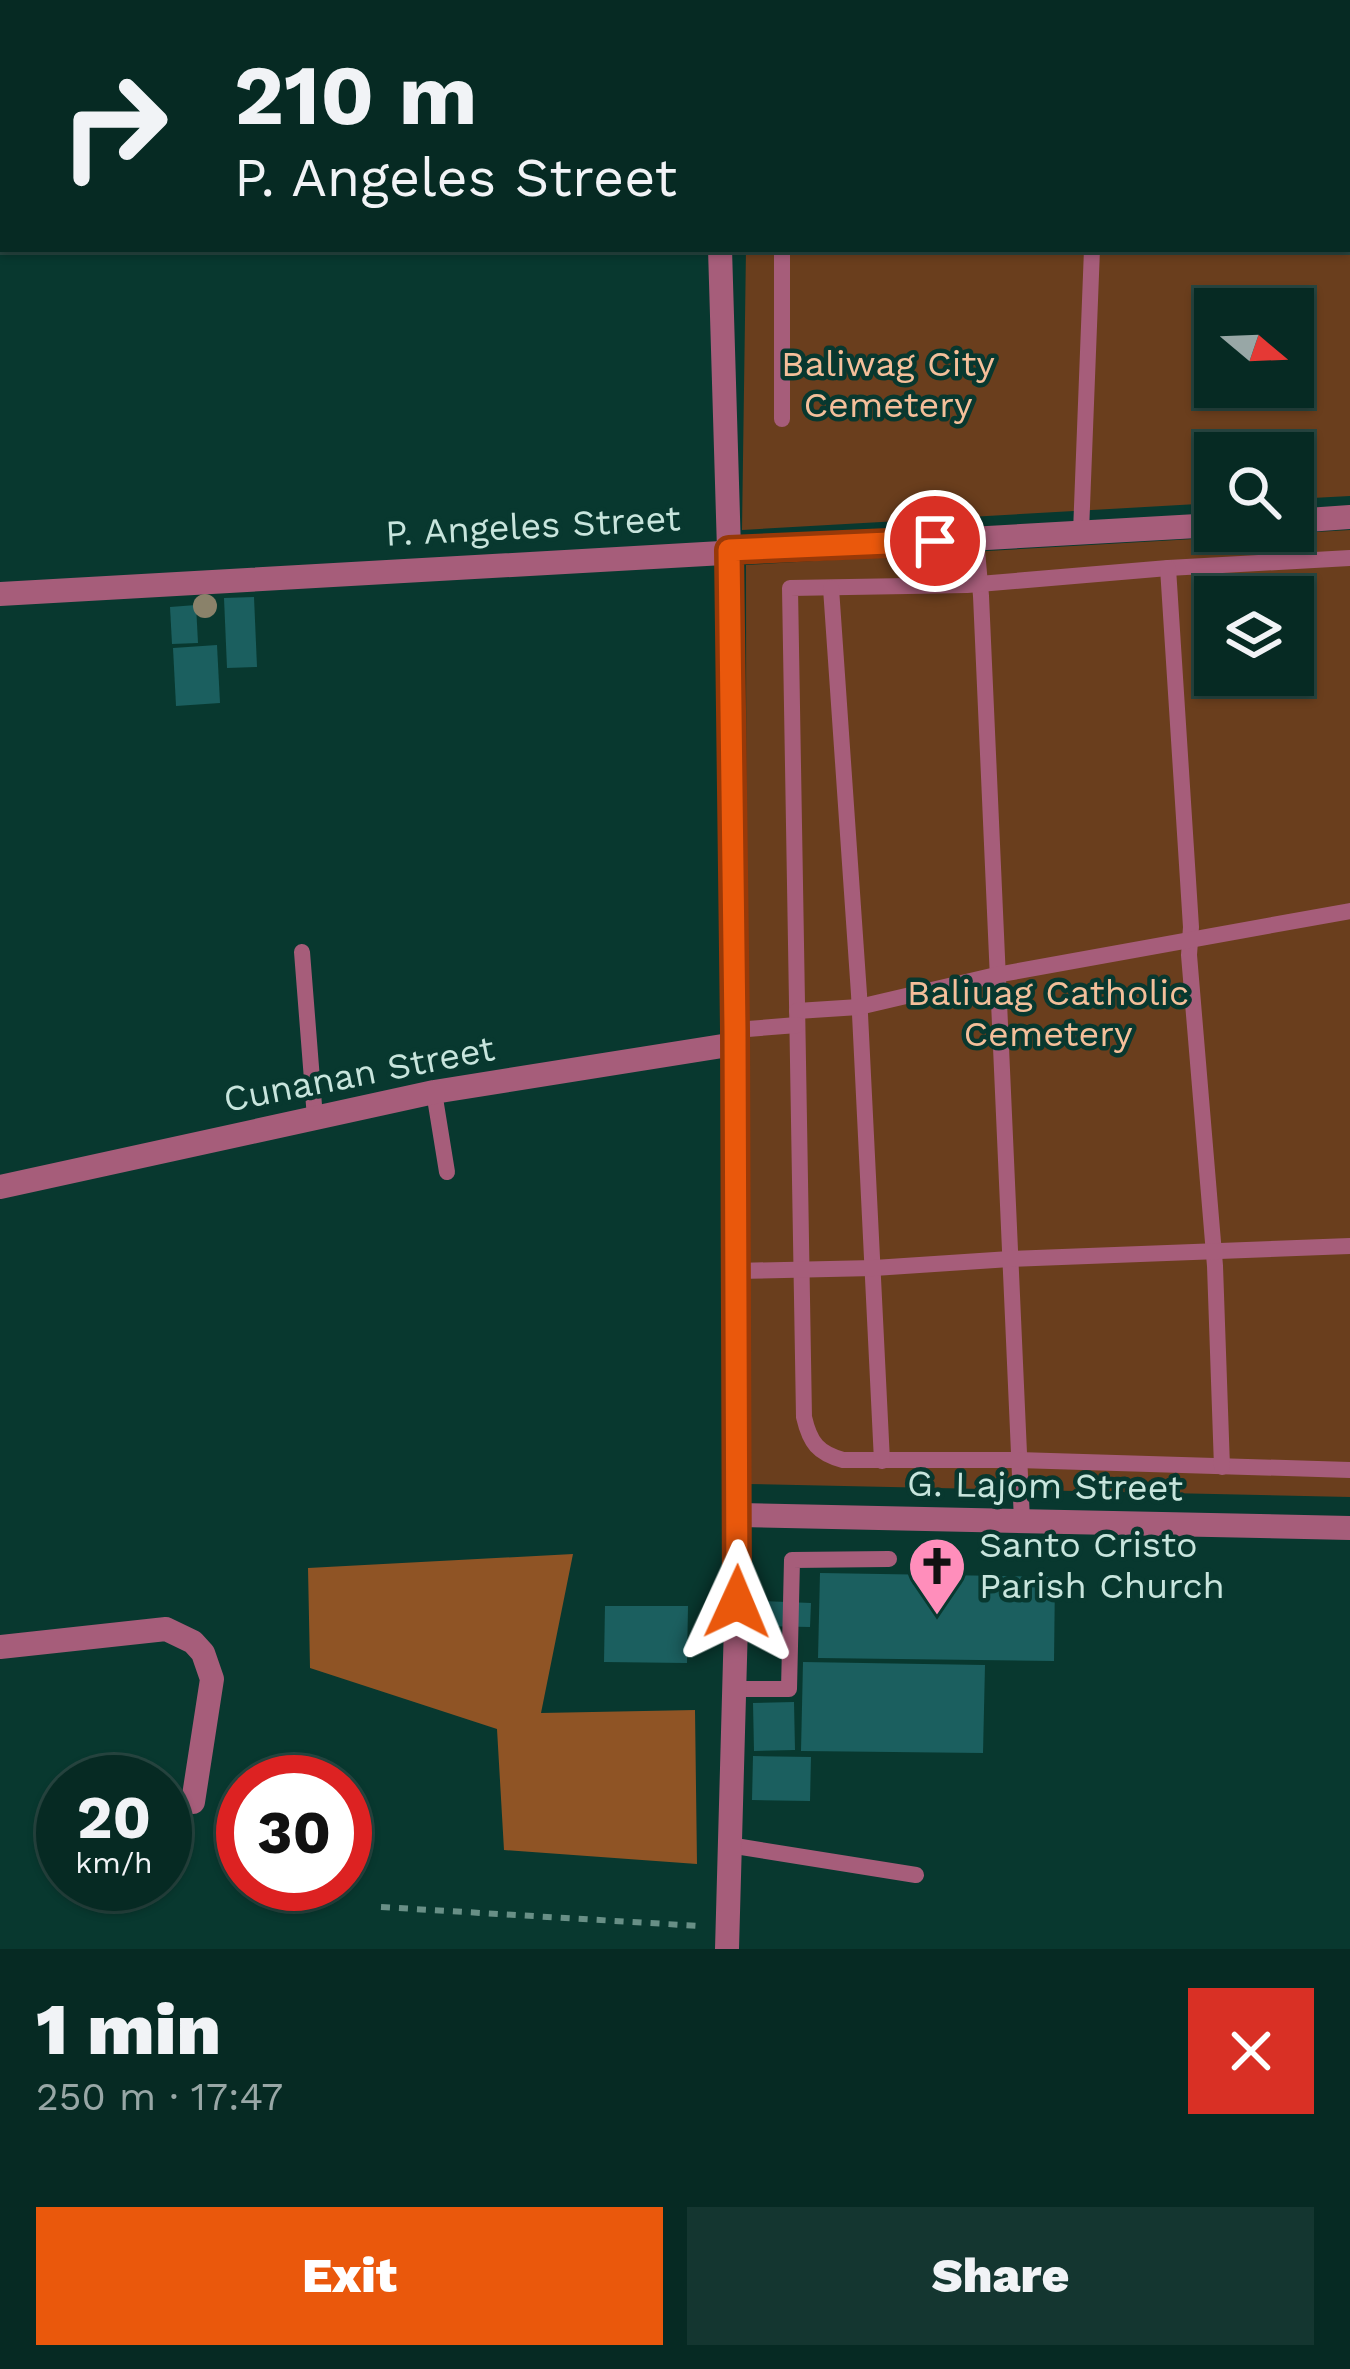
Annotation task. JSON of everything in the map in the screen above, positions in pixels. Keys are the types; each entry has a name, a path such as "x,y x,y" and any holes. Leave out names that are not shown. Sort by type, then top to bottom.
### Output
{"street":[{"path":"719,252 729,550 739,1515 728,1938"},
{"path":"1314,519 1350,518"},
{"name":"P. Angeles Street","path":"0,593 1194,526"},
{"name":"Cunanan Street","path":"0,1187 434,1092 735,1037"},
{"name":"G. Lajom Street","path":"739,1515 1350,1528"},
{"path":"0,1647 166,1629 194,1642 212,1679 193,1802"}],"lane":[{"path":"782,252 782,419"},
{"path":"1081,532 1092,252"},
{"path":"976,538 1022,1521"},
{"path":"1350,558 980,584 790,588 804,1418 808,1436 821,1454 843,1460 1350,1470"},
{"path":"1168,568 1189,955 1214,1252 1222,1467"},
{"path":"831,587 882,1461"},
{"path":"735,1037 797,1018 996,976 1350,910"},
{"path":"302,952 315,1118"},
{"path":"434,1092 446,1172"},
{"path":"735,1271 1350,1246"},
{"path":"735,1689 789,1689 792,1560 889,1559"},
{"path":"729,1845 916,1874"}],"path":[{"path":"381,1907 728,1938"}],"green space":[{"name":"Baliwag City Cemetery","path":"746,252 1350,252 1350,496 1314,498 1314,432 1194,432 1194,504 742,530"},
{"name":"Baliuag Catholic Cemetery","path":"1350,530 1350,1497 747,1484 746,565 1194,539 1194,552 1314,552 1314,532"}],"shaded area":[{"path":"573,1554 541,1713 695,1710 697,1864 504,1850 497,1729 310,1668 308,1568"}],"building":[{"path":"254,597 257,667 227,668 224,598"},
{"path":"196,605 198,643 172,644 170,607"},
{"path":"217,645 220,703 176,706 173,648"},
{"name":"Santo Cristo Parish Church","path":"820,1573 1055,1577 1054,1661 818,1658"},
{"path":"761,1601 811,1603 810,1627 760,1626"},
{"path":"605,1606 688,1606 687,1663 604,1662"},
{"path":"803,1662 985,1665 983,1753 801,1751"},
{"path":"794,1702 795,1750 754,1751 753,1703"},
{"path":"753,1756 811,1757 810,1801 752,1800"}],"place":[{"name":"Santo Cristo Parish Church","path":"937,1617"}],"route":[{"path":"737,1602 729,550 935,541"}]}
